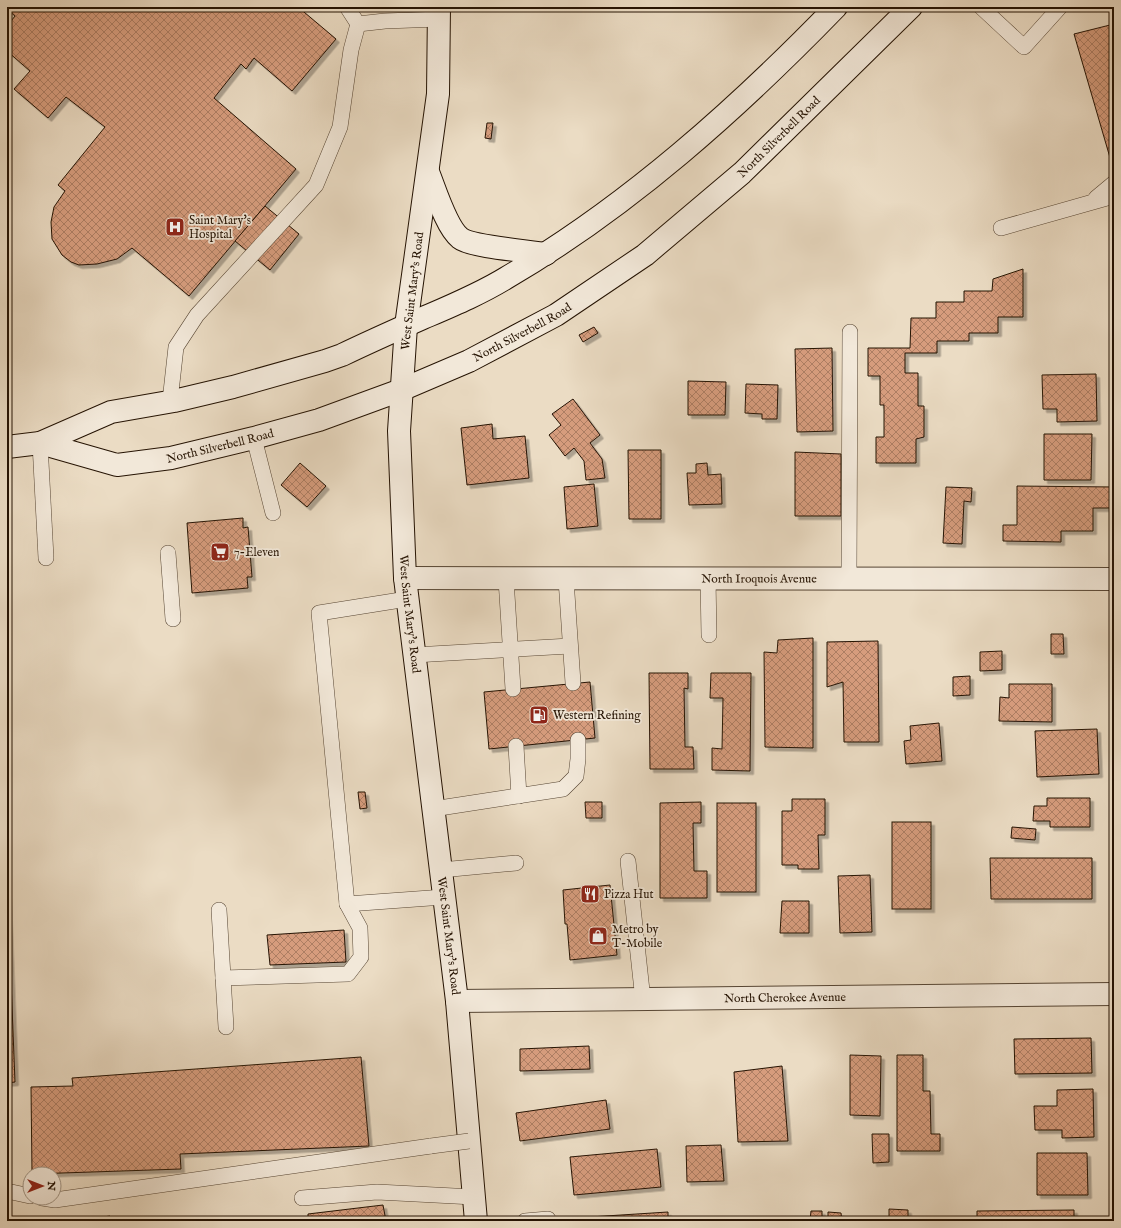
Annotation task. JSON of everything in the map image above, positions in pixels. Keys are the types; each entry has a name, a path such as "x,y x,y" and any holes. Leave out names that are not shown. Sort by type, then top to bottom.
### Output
{"main road":[{"name":"North Silverbell Road","path":"7,447 40,443 111,412 233,388 325,361 457,303 505,279 546,254 614,207 714,125 815,29 836,7"},
{"name":"North Silverbell Road","path":"40,443 117,464 171,458 254,438 319,420 401,390 469,361 556,315 645,255 742,173 911,7"},
{"name":"West Saint Mary's Road","path":"439,13 438,94 406,326 399,431 406,589 457,1002 476,1221"},
{"path":"428,172 450,226 460,238 483,246 546,254"},
{"name":"North Iroquois Avenue","path":"406,589 506,579 1114,579"},
{"name":"North Cherokee Avenue","path":"457,1002 1114,994"}],"lane":[{"path":"170,401 176,347 198,315 316,186 340,127 351,50 358,24 348,7"},
{"path":"980,7 1024,47 1060,7"},
{"path":"358,24 439,13"},
{"path":"1090,203 1114,183"},
{"path":"1001,228 1114,196"},
{"path":"849,578 850,332"},
{"path":"254,438 273,513"},
{"path":"40,443 46,558"},
{"path":"168,553 173,619"},
{"path":"506,579 513,689"},
{"path":"566,579 572,683"},
{"path":"708,579 709,635"},
{"path":"223,978 348,974 361,957 360,928 347,904 319,613 406,589"},
{"path":"414,655 570,646"},
{"path":"433,809 563,789 576,776 578,740"},
{"path":"516,746 519,796"},
{"path":"628,861 643,1000"},
{"path":"441,870 516,863"},
{"path":"347,904 444,897"},
{"path":"219,910 226,1027"},
{"path":"62,1199 469,1141"},
{"path":"7,1191 22,1194"},
{"path":"302,1198 377,1192 474,1197"},
{"path":"525,1221 548,1218"}],"building":[{"path":"7,7 298,7 336,39 292,91 254,58 246,69 241,64 214,98 296,169 189,296 132,248 117,259 97,264 79,265 71,262 62,255 52,239 51,222 54,207 65,191 58,185 105,127 66,97 48,118 14,89 30,71 7,51 7,26 15,16 7,9"},
{"path":"1114,24 1114,168 1113,168 1074,34"},
{"path":"487,123 493,123 491,139 485,138"},
{"path":"265,206 299,234 270,270 235,241"},
{"path":"1023,269 1023,317 998,317 998,333 969,333 969,341 937,341 937,353 905,353 905,373 918,373 918,406 924,406 924,437 916,439 916,463 876,463 876,437 884,437 884,405 880,405 880,376 868,376 868,348 910,348 911,318 936,318 936,302 964,302 964,291 992,291 993,279"},
{"path":"594,327 598,333 583,342 579,335"},
{"path":"832,348 833,431 797,432 795,349"},
{"path":"1096,374 1097,421 1057,422 1057,409 1043,409 1042,375"},
{"path":"688,381 726,382 725,415 688,415"},
{"path":"746,384 778,385 777,419 762,419 762,414 745,413"},
{"path":"573,399 600,435 590,443 602,459 605,478 586,480 584,461 574,448 565,456 549,435 561,425 552,414"},
{"path":"492,424 493,439 525,436 529,478 467,485 461,428"},
{"path":"1044,434 1092,434 1091,480 1044,480"},
{"path":"628,450 661,450 661,519 629,519"},
{"path":"795,452 841,454 841,516 795,516"},
{"path":"300,463 326,486 307,507 281,485"},
{"path":"707,463 708,475 721,474 722,504 689,505 687,473 696,473 696,464"},
{"path":"594,484 598,526 567,529 564,487"},
{"path":"1017,486 1114,487 1114,508 1093,508 1093,531 1061,531 1061,542 1003,541 1003,525 1017,525"},
{"path":"946,487 972,488 971,502 964,501 962,544 943,543"},
{"name":"7-Eleven","path":"243,518 243,528 248,527 252,577 247,577 248,588 192,593 187,523"},
{"path":"1051,634 1063,634 1064,654 1051,654"},
{"path":"813,638 813,748 765,747 764,652 777,653 778,640"},
{"path":"878,641 879,742 844,742 843,682 827,687 827,642"},
{"path":"1002,651 1002,670 980,671 980,652"},
{"path":"649,673 688,673 688,689 684,688 685,747 693,747 694,769 650,769"},
{"path":"711,673 751,673 750,771 712,770 712,748 722,749 723,698 710,698"},
{"path":"970,676 970,695 953,696 953,677"},
{"name":"Western Refining","path":"590,682 595,738 489,749 484,692"},
{"path":"1009,684 1052,684 1052,722 999,721 1000,697 1009,698"},
{"path":"939,723 942,761 906,764 904,741 911,740 910,726"},
{"path":"1097,729 1099,774 1037,777 1035,731"},
{"path":"358,792 365,792 367,808 360,809"},
{"path":"1047,798 1090,798 1090,827 1050,827 1050,821 1033,821 1034,806 1047,806"},
{"path":"792,799 825,799 825,835 818,835 819,869 798,869 798,865 782,865 782,811 792,811"},
{"path":"585,802 602,802 602,818 586,818"},
{"path":"701,802 701,823 693,823 694,871 707,871 707,898 660,898 660,803"},
{"path":"717,803 756,803 756,892 717,892"},
{"path":"892,822 931,822 931,909 892,909"},
{"path":"1012,827 1036,829 1035,840 1011,838"},
{"path":"990,858 1092,858 1092,899 991,899"},
{"path":"870,875 872,932 840,933 838,876"},
{"path":"7,879 15,1082 7,1083"},
{"path":"610,885 617,955 570,960 567,924 565,924 563,890"},
{"path":"782,901 809,901 809,933 780,933"},
{"path":"344,930 346,962 270,965 267,935"},
{"path":"1091,1038 1092,1073 1015,1074 1014,1039"},
{"path":"589,1046 590,1069 520,1071 520,1049"},
{"path":"850,1055 881,1056 880,1116 850,1115"},
{"path":"897,1055 923,1055 923,1091 930,1091 931,1134 940,1134 940,1151 897,1151"},
{"path":"361,1057 369,1146 180,1154 181,1169 62,1173 62,1166 32,1166 31,1087 73,1086 72,1078"},
{"path":"782,1066 788,1141 738,1142 734,1072"},
{"path":"1093,1089 1094,1137 1062,1138 1062,1130 1035,1130 1034,1106 1057,1106 1057,1090"},
{"path":"606,1100 610,1129 520,1141 516,1113"},
{"path":"872,1134 889,1134 889,1162 873,1163"},
{"path":"721,1145 724,1181 687,1182 686,1146"},
{"path":"657,1149 661,1187 574,1195 570,1157"},
{"path":"1037,1153 1087,1153 1088,1195 1037,1195"},
{"path":"383,1205 386,1221 308,1221 308,1214"},
{"path":"889,1209 908,1210 908,1221 889,1221"},
{"path":"1074,1210 1074,1221 977,1221 977,1211"},
{"path":"811,1211 822,1211 822,1221 810,1221"},
{"path":"668,1212 668,1221 574,1221 574,1218"},
{"path":"828,1212 841,1213 842,1221 828,1221"},
{"path":"110,1216 110,1221 88,1221 88,1219"}],"place":[{"name":"Saint Mary's Hospital","path":"175,227"},
{"name":"7-Eleven","path":"220,552"},
{"name":"Western Refining","path":"539,715"},
{"name":"Pizza Hut","path":"590,894"},
{"name":"Metro by T-Mobile","path":"598,936"}]}
